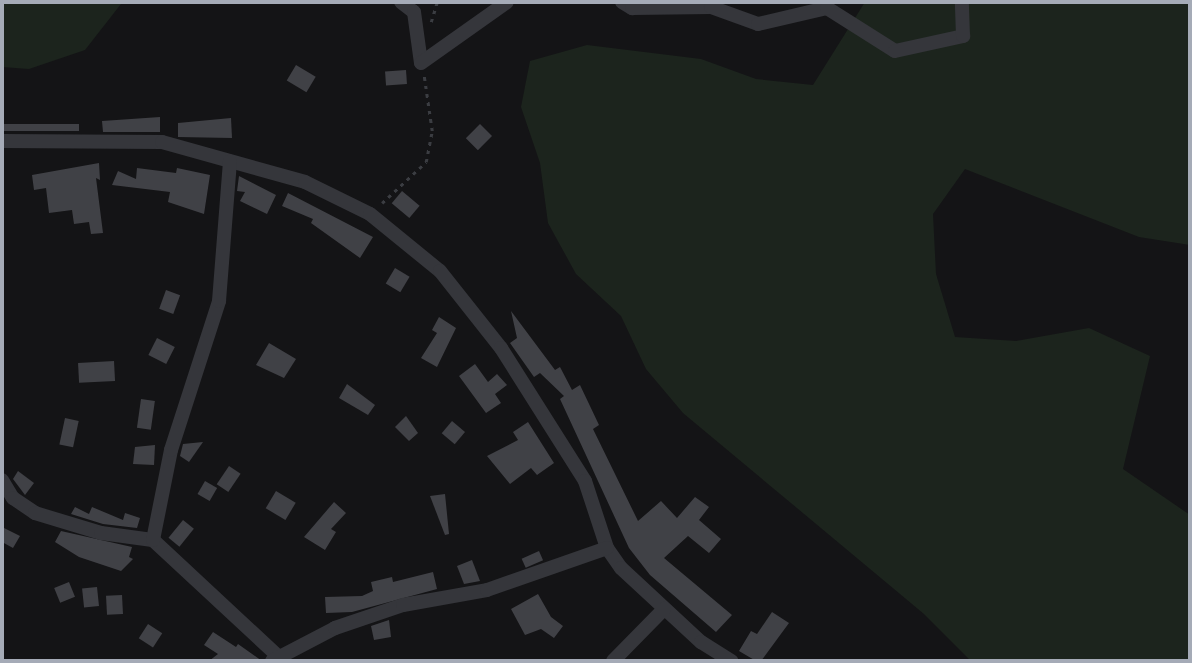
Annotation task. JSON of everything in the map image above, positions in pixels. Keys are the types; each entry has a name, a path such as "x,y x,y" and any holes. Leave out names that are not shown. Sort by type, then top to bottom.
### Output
{"street":[{"path":"401,2 414,12 421,63 507,2"},
{"path":"622,2 632,8 710,6 758,24 827,8 895,51 963,36 962,2"},
{"path":"2,141 162,142 305,182 370,214 440,271 501,348 585,481 607,548 664,609 701,642 732,661"},
{"path":"153,540 171,450 219,300 230,161"},
{"path":"2,480 13,498 35,513 101,533 153,540 275,659 335,628 403,605 487,590 607,548"},
{"path":"614,661 664,609"}],"path":[{"path":"428,34 437,2"},
{"path":"370,214 426,162 432,131 421,63"}],"shaded area":[{"path":"2,2 121,4 85,50 29,69 2,67"},
{"path":"865,2 1190,2 1190,245 1139,237 965,169 933,214 936,274 955,337 1016,341 1089,328 1150,356 1123,469 1190,515 1190,661 970,660 924,614 683,413 646,369 621,316 576,274 548,223 540,163 521,107 530,61 587,45 701,59 756,79 813,85"}],"building":[{"path":"296,65 316,77 306,92 287,80"},
{"path":"406,70 407,84 386,85 385,71"},
{"path":"160,117 160,132 103,132 102,121"},
{"path":"231,118 232,138 178,137 178,123"},
{"path":"2,124 79,124 79,131 2,131"},
{"path":"480,124 492,136 478,150 466,138"},
{"path":"99,163 100,180 96,178 103,233 91,234 89,222 74,224 72,210 49,213 46,188 34,190 32,175"},
{"path":"137,168 176,173 177,168 210,175 204,214 168,202 170,192 112,185 118,171 136,179"},
{"path":"239,176 276,195 267,214 240,201 245,192 237,191"},
{"path":"402,191 420,206 409,218 392,203"},
{"path":"288,193 373,237 360,258 311,223 313,219 282,206"},
{"path":"395,268 410,277 400,292 386,283"},
{"path":"166,290 180,295 173,314 159,309"},
{"path":"511,311 555,370 560,367 572,390 580,385 599,425 593,429 638,521 661,501 677,518 695,497 709,507 699,520 721,539 709,553 688,536 664,558 732,615 716,632 650,575 629,548 560,399 564,396 540,373 534,377 510,343 517,338"},
{"path":"439,317 456,328 437,367 421,358 437,333 432,330"},
{"path":"157,338 175,347 166,364 148,355"},
{"path":"269,343 296,359 284,378 256,365"},
{"path":"114,361 115,381 79,383 78,363"},
{"path":"475,364 488,382 497,374 507,385 495,394 501,403 486,413 459,376"},
{"path":"347,384 375,405 368,415 339,398"},
{"path":"141,399 155,401 151,430 137,428"},
{"path":"406,416 418,433 409,441 395,427"},
{"path":"65,418 79,421 73,447 59,444"},
{"path":"452,421 465,432 455,444 442,433"},
{"path":"528,422 554,463 537,475 531,468 510,484 487,456 518,440 513,432"},
{"path":"203,442 189,462 180,456 183,444"},
{"path":"155,445 154,465 133,464 135,447"},
{"path":"229,466 241,474 228,492 217,484"},
{"path":"18,471 34,483 25,495 13,479"},
{"path":"205,481 217,488 210,501 198,494"},
{"path":"276,491 296,503 285,520 266,508"},
{"path":"445,494 449,534 445,535 430,496"},
{"path":"334,502 346,513 331,529 336,532 325,550 304,537"},
{"path":"75,507 89,514 92,507 123,520 125,513 140,518 137,528 103,524 71,514"},
{"path":"183,520 194,529 179,547 169,538"},
{"path":"2,527 20,536 13,548 2,542"},
{"path":"61,531 132,547 129,557 133,559 121,571 79,557 55,542"},
{"path":"539,551 543,560 526,568 522,559"},
{"path":"472,560 480,581 464,584 457,566"},
{"path":"433,572 437,589 352,612 326,613 325,597 362,596 373,591 371,582 392,577 393,582"},
{"path":"69,582 75,597 60,603 54,588"},
{"path":"97,587 99,606 84,607 82,589"},
{"path":"538,594 551,617 563,626 554,638 541,629 525,635 511,609"},
{"path":"122,595 123,614 107,615 106,596"},
{"path":"772,612 789,623 761,661 756,661 739,651 751,631 757,634"},
{"path":"389,620 391,637 374,640 371,626"},
{"path":"148,624 162,633 153,648 139,638"},
{"path":"213,632 236,647 238,644 262,661 209,661 218,654 204,645"}]}
